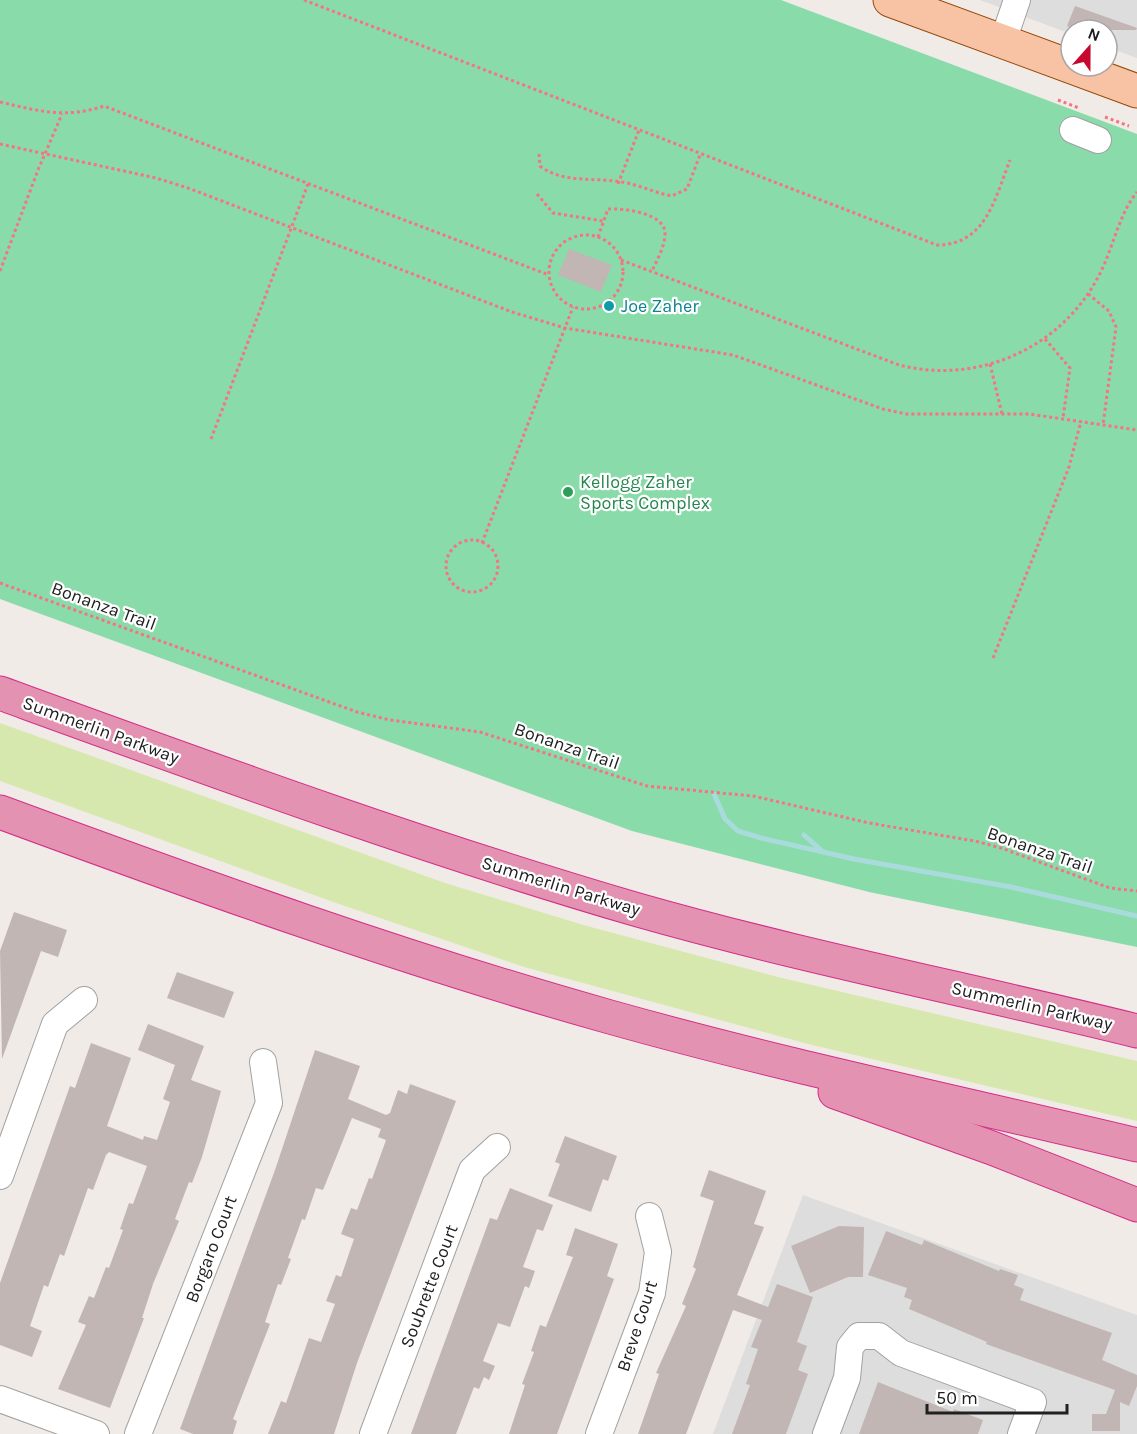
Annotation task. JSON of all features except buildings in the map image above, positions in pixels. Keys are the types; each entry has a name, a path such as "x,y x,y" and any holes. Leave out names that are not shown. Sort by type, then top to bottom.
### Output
{"highway":[{"name":"Summerlin Parkway","path":"0,693 354,821 590,896 723,932 1134,1029"},
{"path":"0,812 426,962 675,1035 1137,1144"},
{"path":"675,1035 992,1148 1137,1205"}],"main road":[{"path":"890,0 1137,91"}],"street":[{"path":"1002,41 1017,0"},
{"path":"1073,130 1098,140"},
{"path":"0,1176 55,1024 84,1000"},
{"name":"Borgaro Court","path":"138,1434 269,1103 263,1062"},
{"name":"Soubrette Court","path":"373,1434 472,1170 497,1147"},
{"name":"Breve Court","path":"599,1434 652,1293 658,1252 650,1216"},
{"path":"826,1434 847,1378 850,1347 859,1336 879,1336 901,1353 1033,1402 1021,1434"},
{"path":"0,1399 96,1434"}],"path":[{"path":"304,0 937,245 960,242 978,230 993,204 1010,160"},
{"path":"0,102 78,115 104,106 549,275"},
{"path":"0,271 62,114"},
{"path":"618,182 639,130"},
{"path":"0,144 156,178 292,227 512,312 565,328 733,355 884,409 906,414 1002,414 1063,418 1137,430"},
{"path":"539,154 540,166 552,173 570,178 618,182 662,194 678,195 687,189 700,155"},
{"path":"211,439 308,184"},
{"path":"621,260 899,364 921,370 948,371 990,364 1045,339 1088,294 1098,277 1127,206 1137,192"},
{"path":"537,194 553,213 579,219 603,221"},
{"path":"598,237 608,207 644,215 663,225 664,241 652,271"},
{"path":"579,235 598,237 611,245 621,260 621,284 608,302 592,308 573,306 555,292 549,275 550,260 564,242 579,235"},
{"path":"1088,294 1109,310 1116,327 1102,424"},
{"path":"482,543 573,306"},
{"path":"1045,339 1070,368 1063,418"},
{"path":"990,364 1002,414"},
{"path":"993,658 1069,467 1081,421"},
{"path":"467,541 482,543 493,551 496,559 496,575 492,583 479,591 460,590 448,578 447,558 458,544 467,541"},
{"name":"Bonanza Trail","path":"0,583 357,712 390,720 480,732 647,786 753,796 849,819 975,841 1001,848 1110,888 1137,891"}],"shaded area":[{"path":"980,0 1137,0 1137,58 1119,51 1119,18 1059,18 1059,30"},
{"path":"803,1195 1137,1315 1137,1434 713,1434"}],"green space":[{"name":"Kellogg Zaher Sports Complex","path":"0,0 781,0 1137,134 1137,947 869,892 632,831 0,599"},
{"path":"0,723 445,883 587,926 778,977 1137,1061 1137,1121 808,1044 524,967 336,903 0,781"}],"waterway":[{"path":"714,794 725,819 738,831 761,838 854,859 1011,887 1137,916"},
{"path":"804,835 821,850"}],"place":[{"name":"Joe Zaher","path":"609,306"},
{"name":"Kellogg Zaher Sports Complex","path":"568,492"}]}
